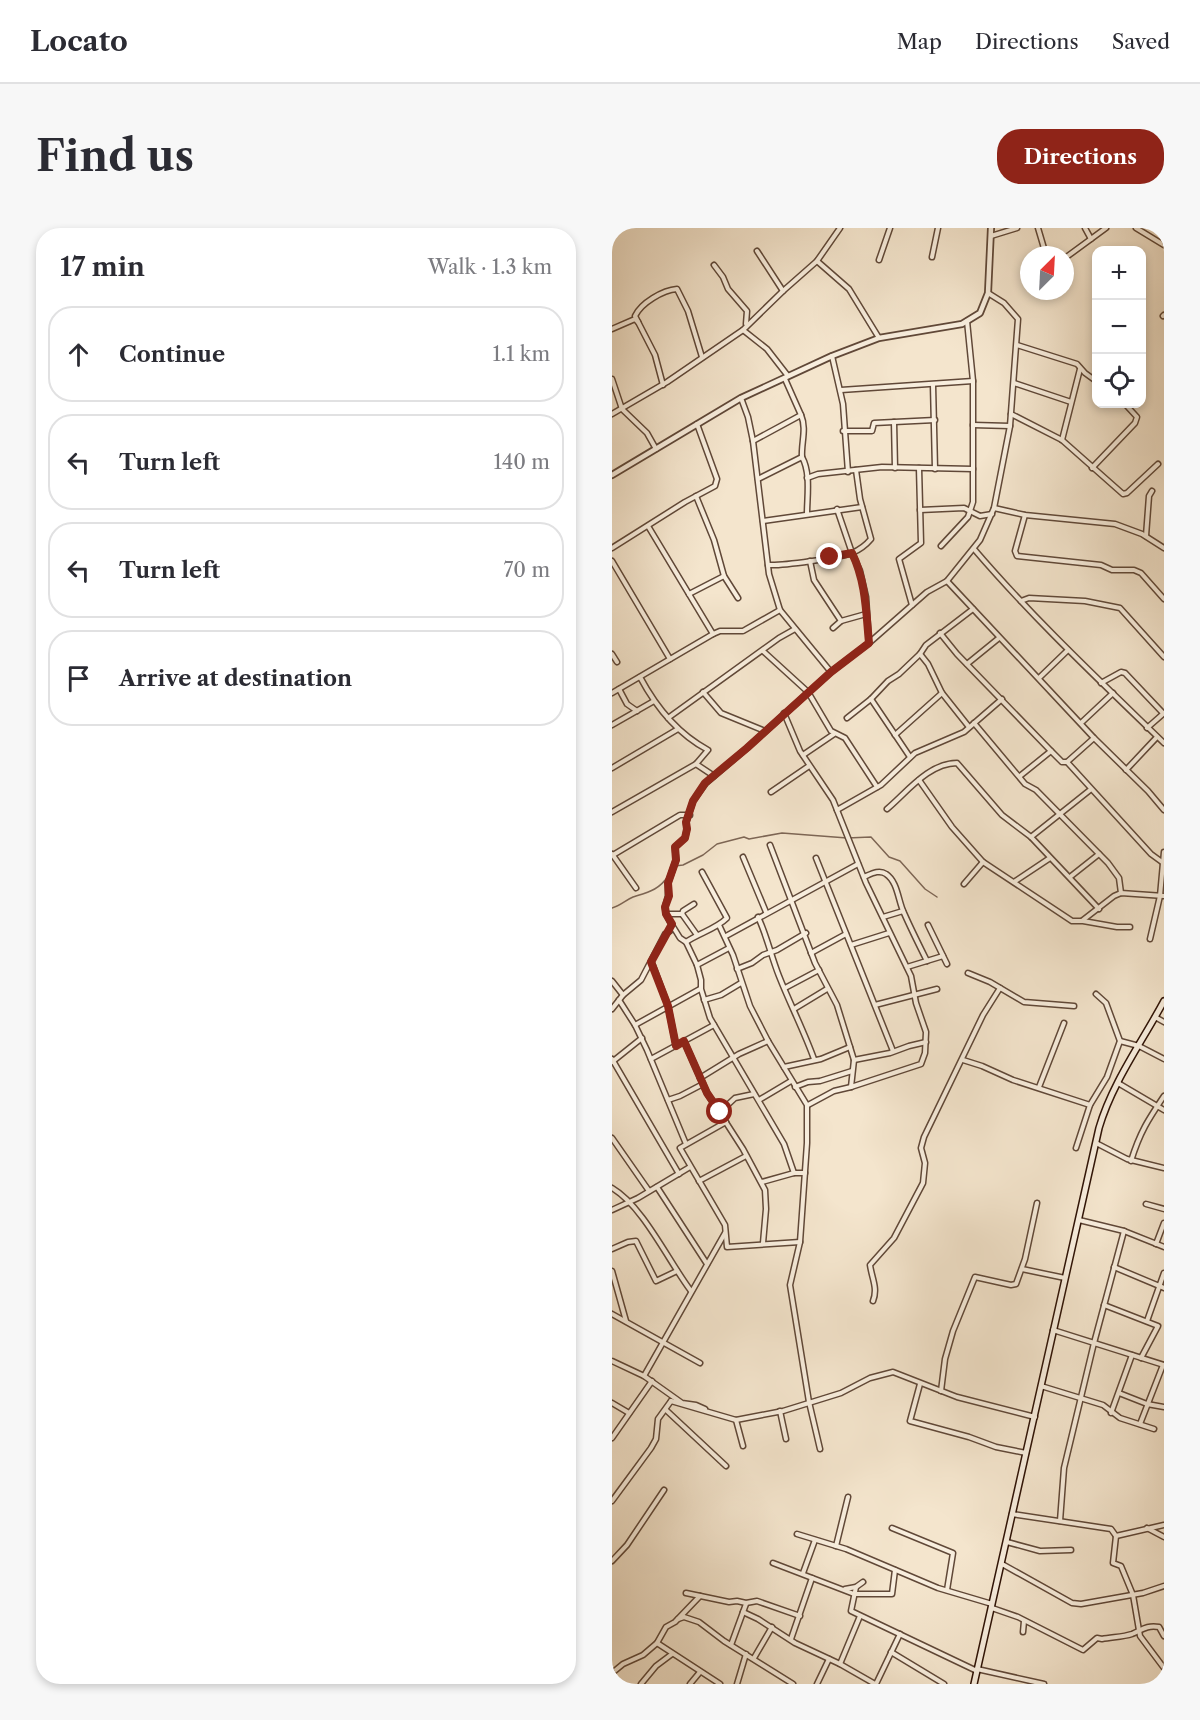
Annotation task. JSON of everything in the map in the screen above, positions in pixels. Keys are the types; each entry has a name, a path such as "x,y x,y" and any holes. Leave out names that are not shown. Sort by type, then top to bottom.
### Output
{"main road":[{"path":"974,1684 1095,1142 1104,1111 1164,1001"}],"street":[{"path":"612,414 663,385 745,328 817,261 840,228"},
{"path":"879,260 890,228"},
{"path":"932,256 938,228"},
{"path":"612,475 741,398 832,356 879,338 957,325 980,313 988,292 991,228"},
{"path":"991,236 1017,228"},
{"path":"1038,228 1043,246"},
{"path":"1085,228 1091,239"},
{"path":"1074,251 1106,228"},
{"path":"1136,228 1164,245"},
{"path":"756,251 783,291"},
{"path":"817,261 849,289 879,338"},
{"path":"714,265 728,289 747,311 745,328"},
{"path":"663,385 655,355 635,316 639,309 663,293 676,289 688,311 702,357"},
{"path":"794,1173 784,1144 714,1025 707,1010 696,965 686,942 680,938 666,914 668,883 676,860 675,847 685,838 686,822 693,801 705,783 831,672 869,643 927,592 947,581 983,536 994,508 1010,426 1018,319 1004,303 988,292"},
{"path":"612,329 635,319 639,322"},
{"path":"941,546 962,526 973,502 973,381 967,321"},
{"path":"745,328 767,349 787,378 805,425 802,458 807,478 807,514"},
{"path":"1017,345 1077,364 1092,378"},
{"path":"832,356 841,390 848,472"},
{"path":"1062,440 1080,369"},
{"path":"612,379 622,409 648,433 656,448"},
{"path":"841,390 973,381"},
{"path":"1014,383 1071,402"},
{"path":"933,385 935,469"},
{"path":"741,398 753,441 771,583 780,610 831,672"},
{"path":"1092,468 1135,423 1137,417 1129,408"},
{"path":"1011,414 1062,440 1123,494 1158,464"},
{"path":"753,441 801,415"},
{"path":"843,431 872,430 874,423 934,420"},
{"path":"894,422 895,468"},
{"path":"612,548 664,514 715,486 717,483 697,424"},
{"path":"973,425 1010,426"},
{"path":"758,479 802,458"},
{"path":"912,605 899,559 921,543 919,468"},
{"path":"807,478 818,474 856,470 973,469"},
{"path":"768,565 810,561 852,553 871,539 862,507 856,470"},
{"path":"1146,536 1149,496 1152,491"},
{"path":"696,496 714,540 724,576 738,598"},
{"path":"763,522 862,507"},
{"path":"920,510 964,508 980,516 992,514"},
{"path":"994,508 1025,515 1115,524 1146,536 1164,548"},
{"path":"837,509 860,571 866,597 869,643"},
{"path":"1025,515 1017,555 1101,565 1112,570 1134,570 1144,576 1164,599"},
{"path":"648,526 713,634"},
{"path":"974,549 1020,601 1164,743"},
{"path":"612,561 670,659"},
{"path":"810,561 814,580 841,621"},
{"path":"689,594 724,576"},
{"path":"947,581 1164,810"},
{"path":"1020,601 1029,598 1085,601 1120,608 1164,657"},
{"path":"847,718 920,654 926,645 973,609"},
{"path":"612,693 713,634 720,631 743,631 780,610"},
{"path":"833,628 841,621 866,614"},
{"path":"668,718 778,638 795,629"},
{"path":"940,633 1051,751 1062,762 1067,762 1090,790 1129,828 1151,854 1162,862"},
{"path":"967,664 999,638"},
{"path":"1039,678 1068,650"},
{"path":"763,651 808,692 834,734"},
{"path":"612,654 617,662"},
{"path":"920,654 928,664 942,693 969,727"},
{"path":"1101,683 1121,672 1125,673 1163,713 1147,728"},
{"path":"612,812 696,764 708,750 678,729 654,701 640,677"},
{"path":"619,689 627,704 637,711"},
{"path":"703,692 721,713 765,731"},
{"path":"895,735 942,693"},
{"path":"1081,723 1113,693"},
{"path":"870,699 910,757"},
{"path":"837,810 877,787 910,757 923,749 958,736 1002,699"},
{"path":"612,725 654,701"},
{"path":"784,713 809,766 831,795 858,864 907,967 926,1032 925,1053 921,1064 834,1091 807,1105"},
{"path":"974,723 1025,784 1036,790 1099,854 1119,878 1121,893"},
{"path":"612,768 678,729"},
{"path":"803,755 834,734 840,734 845,738 877,787"},
{"path":"1126,770 1157,736"},
{"path":"1067,762 1094,738"},
{"path":"1020,776 1051,751"},
{"path":"887,809 919,780 940,768 957,763 1002,815 1031,837 1099,909"},
{"path":"696,764 714,776"},
{"path":"771,792 809,766"},
{"path":"919,780 952,828 983,862 1040,902 1072,921 1130,927"},
{"path":"1031,837 1090,790"},
{"path":"636,888 613,854 680,814 690,814"},
{"path":"770,845 806,933 811,953 837,1005 854,1060 852,1087"},
{"path":"1150,939 1162,896 1164,852"},
{"path":"1070,877 1099,854"},
{"path":"743,857 766,912"},
{"path":"816,858 893,1051"},
{"path":"1014,882 1050,858"},
{"path":"964,884 983,862"},
{"path":"726,936 766,912 858,864"},
{"path":"686,942 719,925 727,918 702,872"},
{"path":"864,877 879,872 886,873 894,885 903,911 927,960"},
{"path":"1083,921 1121,893 1162,896"},
{"path":"682,914 694,904"},
{"path":"883,917 903,911"},
{"path":"666,914 682,914"},
{"path":"682,914 697,935"},
{"path":"758,917 814,1059"},
{"path":"612,1010 623,995 641,980 672,924"},
{"path":"719,925 726,936 750,1006 791,1081 807,1105 800,1242 790,1285 809,1402 820,1449"},
{"path":"928,925 947,964"},
{"path":"737,969 806,933"},
{"path":"851,945 889,933"},
{"path":"811,953 846,934"},
{"path":"696,965 729,948"},
{"path":"907,967 943,956"},
{"path":"651,962 668,1006 676,1046"},
{"path":"785,988 819,970"},
{"path":"968,973 1024,1002 1074,1006"},
{"path":"612,981 623,995"},
{"path":"705,1000 721,995 741,984"},
{"path":"794,1009 827,988"},
{"path":"873,1301 876,1294 870,1265 894,1238 900,1222 923,1183 925,1170 921,1144 963,1060 964,1052 1000,988"},
{"path":"635,1025 701,989"},
{"path":"875,1005 937,989"},
{"path":"1076,1148 1090,1105 1107,1077 1120,1041 1109,1009 1104,1000 1096,994"},
{"path":"619,1000 642,1038 686,1144"},
{"path":"1155,1017 1164,1022"},
{"path":"1039,1087 1065,1023"},
{"path":"651,1059 714,1025"},
{"path":"642,1038 613,1061 679,1174"},
{"path":"684,1041 703,1084 762,1182 766,1200 763,1243"},
{"path":"700,1078 768,1041"},
{"path":"1120,1041 1139,1046 1164,1059"},
{"path":"854,1060 926,1042"},
{"path":"784,1067 805,1064 850,1047"},
{"path":"963,1060 1090,1105"},
{"path":"795,1087 852,1071"},
{"path":"759,1100 791,1081"},
{"path":"1118,1083 1164,1110"},
{"path":"668,1100 703,1084"},
{"path":"720,1112 735,1098 754,1094"},
{"path":"1131,1161 1139,1135 1164,1096"},
{"path":"726,1122 680,1148 727,1229 727,1247 800,1242"},
{"path":"612,1138 649,1191"},
{"path":"1095,1142 1131,1161 1164,1168"},
{"path":"699,1181 746,1156"},
{"path":"612,1210 690,1167"},
{"path":"762,1182 794,1173 805,1173"},
{"path":"657,1187 707,1264"},
{"path":"612,1188 622,1194 646,1223 691,1292"},
{"path":"941,1391 945,1359 953,1331 975,1277 1011,1285 1016,1284 1022,1269 1037,1203"},
{"path":"1146,1204 1164,1209"},
{"path":"1078,1220 1124,1231 1164,1247"},
{"path":"1156,1244 1164,1223"},
{"path":"644,1376 727,1229"},
{"path":"1060,1521 1064,1468 1080,1397 1124,1231"},
{"path":"612,1249 636,1241 656,1281 677,1271"},
{"path":"1114,1267 1162,1287"},
{"path":"1022,1269 1065,1278"},
{"path":"612,1271 626,1321"},
{"path":"1147,1321 1162,1287 1164,1273"},
{"path":"1104,1305 1158,1326 1141,1358"},
{"path":"612,1314 700,1363"},
{"path":"1053,1330 1163,1365 1140,1424"},
{"path":"1111,1413 1132,1355"},
{"path":"612,1361 644,1376 682,1403 696,1405 716,1414 671,1401"},
{"path":"671,1401 736,1420 780,1411 841,1393 870,1378 886,1373 902,1375 920,1384 966,1400 1035,1417"},
{"path":"612,1438 652,1381"},
{"path":"920,1384 910,1421 1026,1454"},
{"path":"1041,1386 1103,1405 1111,1413 1131,1423 1154,1429"},
{"path":"1119,1393 1147,1404 1164,1407"},
{"path":"612,1501 651,1448 656,1438 656,1425 671,1401"},
{"path":"612,1402 629,1413"},
{"path":"666,1410 726,1466"},
{"path":"780,1411 786,1439"},
{"path":"736,1420 743,1446"},
{"path":"612,1561 627,1545 664,1490"},
{"path":"836,1546 848,1497"},
{"path":"1012,1514 1111,1529 1116,1536 1113,1563 1121,1566 1133,1595 1144,1643 1164,1668"},
{"path":"1116,1536 1164,1525"},
{"path":"892,1528 953,1553 946,1590"},
{"path":"1147,1528 1164,1537"},
{"path":"797,1534 836,1546 1005,1611 1083,1650 1097,1638 1133,1633 1139,1629 1156,1626 1160,1627 1164,1636"},
{"path":"803,1573 815,1540"},
{"path":"1007,1542 1040,1551 1071,1550"},
{"path":"612,1550 619,1553"},
{"path":"773,1563 854,1594 892,1594 895,1570"},
{"path":"1002,1564 1072,1602 1089,1604 1164,1586"},
{"path":"791,1639 812,1578"},
{"path":"844,1589 856,1587 863,1582"},
{"path":"856,1587 851,1611 860,1616 977,1670 1044,1684"},
{"path":"686,1593 729,1602 757,1601 800,1616"},
{"path":"612,1673 623,1664 643,1655 657,1643 666,1627 678,1619 700,1596"},
{"path":"731,1645 746,1603"},
{"path":"743,1612 772,1627 795,1643 840,1664 875,1684 900,1634"},
{"path":"840,1664 860,1616"},
{"path":"678,1619 684,1617 692,1619 793,1684"},
{"path":"1023,1632 1024,1621"},
{"path":"753,1658 772,1627"},
{"path":"657,1643 720,1684"},
{"path":"891,1652 942,1684"},
{"path":"641,1684 656,1666 672,1654"},
{"path":"737,1684 746,1654"},
{"path":"817,1684 829,1659"},
{"path":"690,1684 700,1671"}],"waterway":[{"path":"675,866 683,865 703,855 717,844 744,837 749,839 782,833 847,838 871,837 889,857 900,861 925,889 937,897"},
{"path":"612,908 653,890 669,875"}],"route":[{"path":"720,1112 707,1093 684,1041 676,1046 670,1027 668,1006 651,962 672,924 665,907 669,896 668,883 676,860 675,847 685,838 686,822 693,801 705,783 831,672 869,643 866,597 859,567 852,553 830,557"}]}
